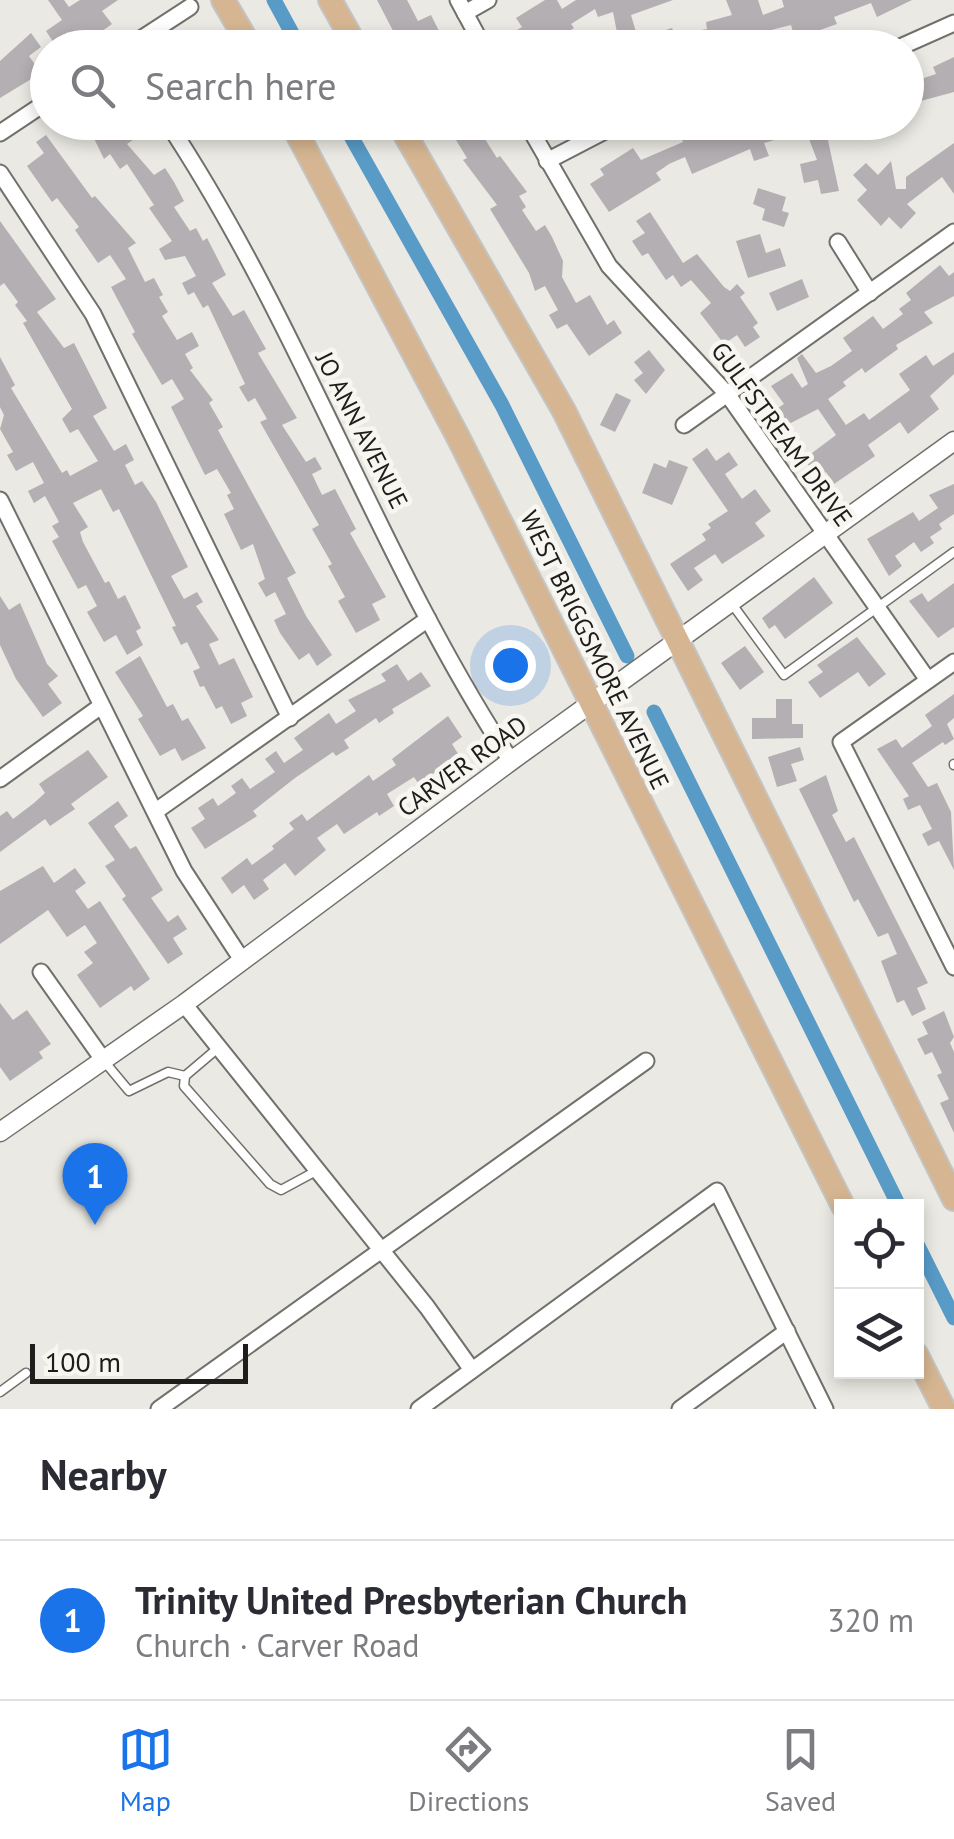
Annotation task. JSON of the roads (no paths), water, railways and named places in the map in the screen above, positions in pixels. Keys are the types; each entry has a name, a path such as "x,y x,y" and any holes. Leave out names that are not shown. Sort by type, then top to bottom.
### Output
{"main road":[{"path":"223,0 240,30"},
{"path":"330,0 346,30"},
{"name":"WEST BRIGGSMORE AVENUE","path":"301,140 458,437 839,1199"},
{"path":"408,140 564,412 954,1199"},
{"path":"924,1370 944,1409"}],"street":[{"path":"475,30 462,6 488,0"},
{"path":"155,30 190,7"},
{"path":"924,36 954,23"},
{"path":"0,133 30,113"},
{"name":"JO ANN AVENUE","path":"178,140 225,212 428,619 511,761"},
{"name":"GULFSTREAM DRIVE","path":"536,140 609,266 728,394 928,680"},
{"path":"547,161 587,140"},
{"path":"0,173 93,314 290,718"},
{"path":"684,424 954,232"},
{"path":"838,242 870,293"},
{"name":"CARVER ROAD","path":"0,1132 184,1004 511,761 954,442"},
{"path":"0,500 184,871 242,960"},
{"path":"156,811 428,619"},
{"path":"954,662 842,742 954,967"},
{"path":"0,779 101,706"},
{"path":"41,972 104,1061"},
{"path":"184,1004 382,1250 472,1370"},
{"path":"159,1409 646,1061"},
{"path":"419,1409 717,1191 825,1409"},
{"path":"680,1409 786,1331"}],"lane":[{"path":"732,604 784,675 954,552"},
{"path":"218,1048 185,1076 184,1086 270,1184 281,1190 292,1188 318,1170"},
{"path":"104,1061 129,1091 168,1072 185,1076"},
{"path":"0,1392 26,1373"}],"waterway":[{"path":"274,0 290,30"},
{"path":"353,140 502,405 627,656"},
{"path":"654,712 896,1199"},
{"path":"924,1258 954,1318"}],"place":[{"name":"Trinity United Presbyterian Church","path":"95,1225"}]}
